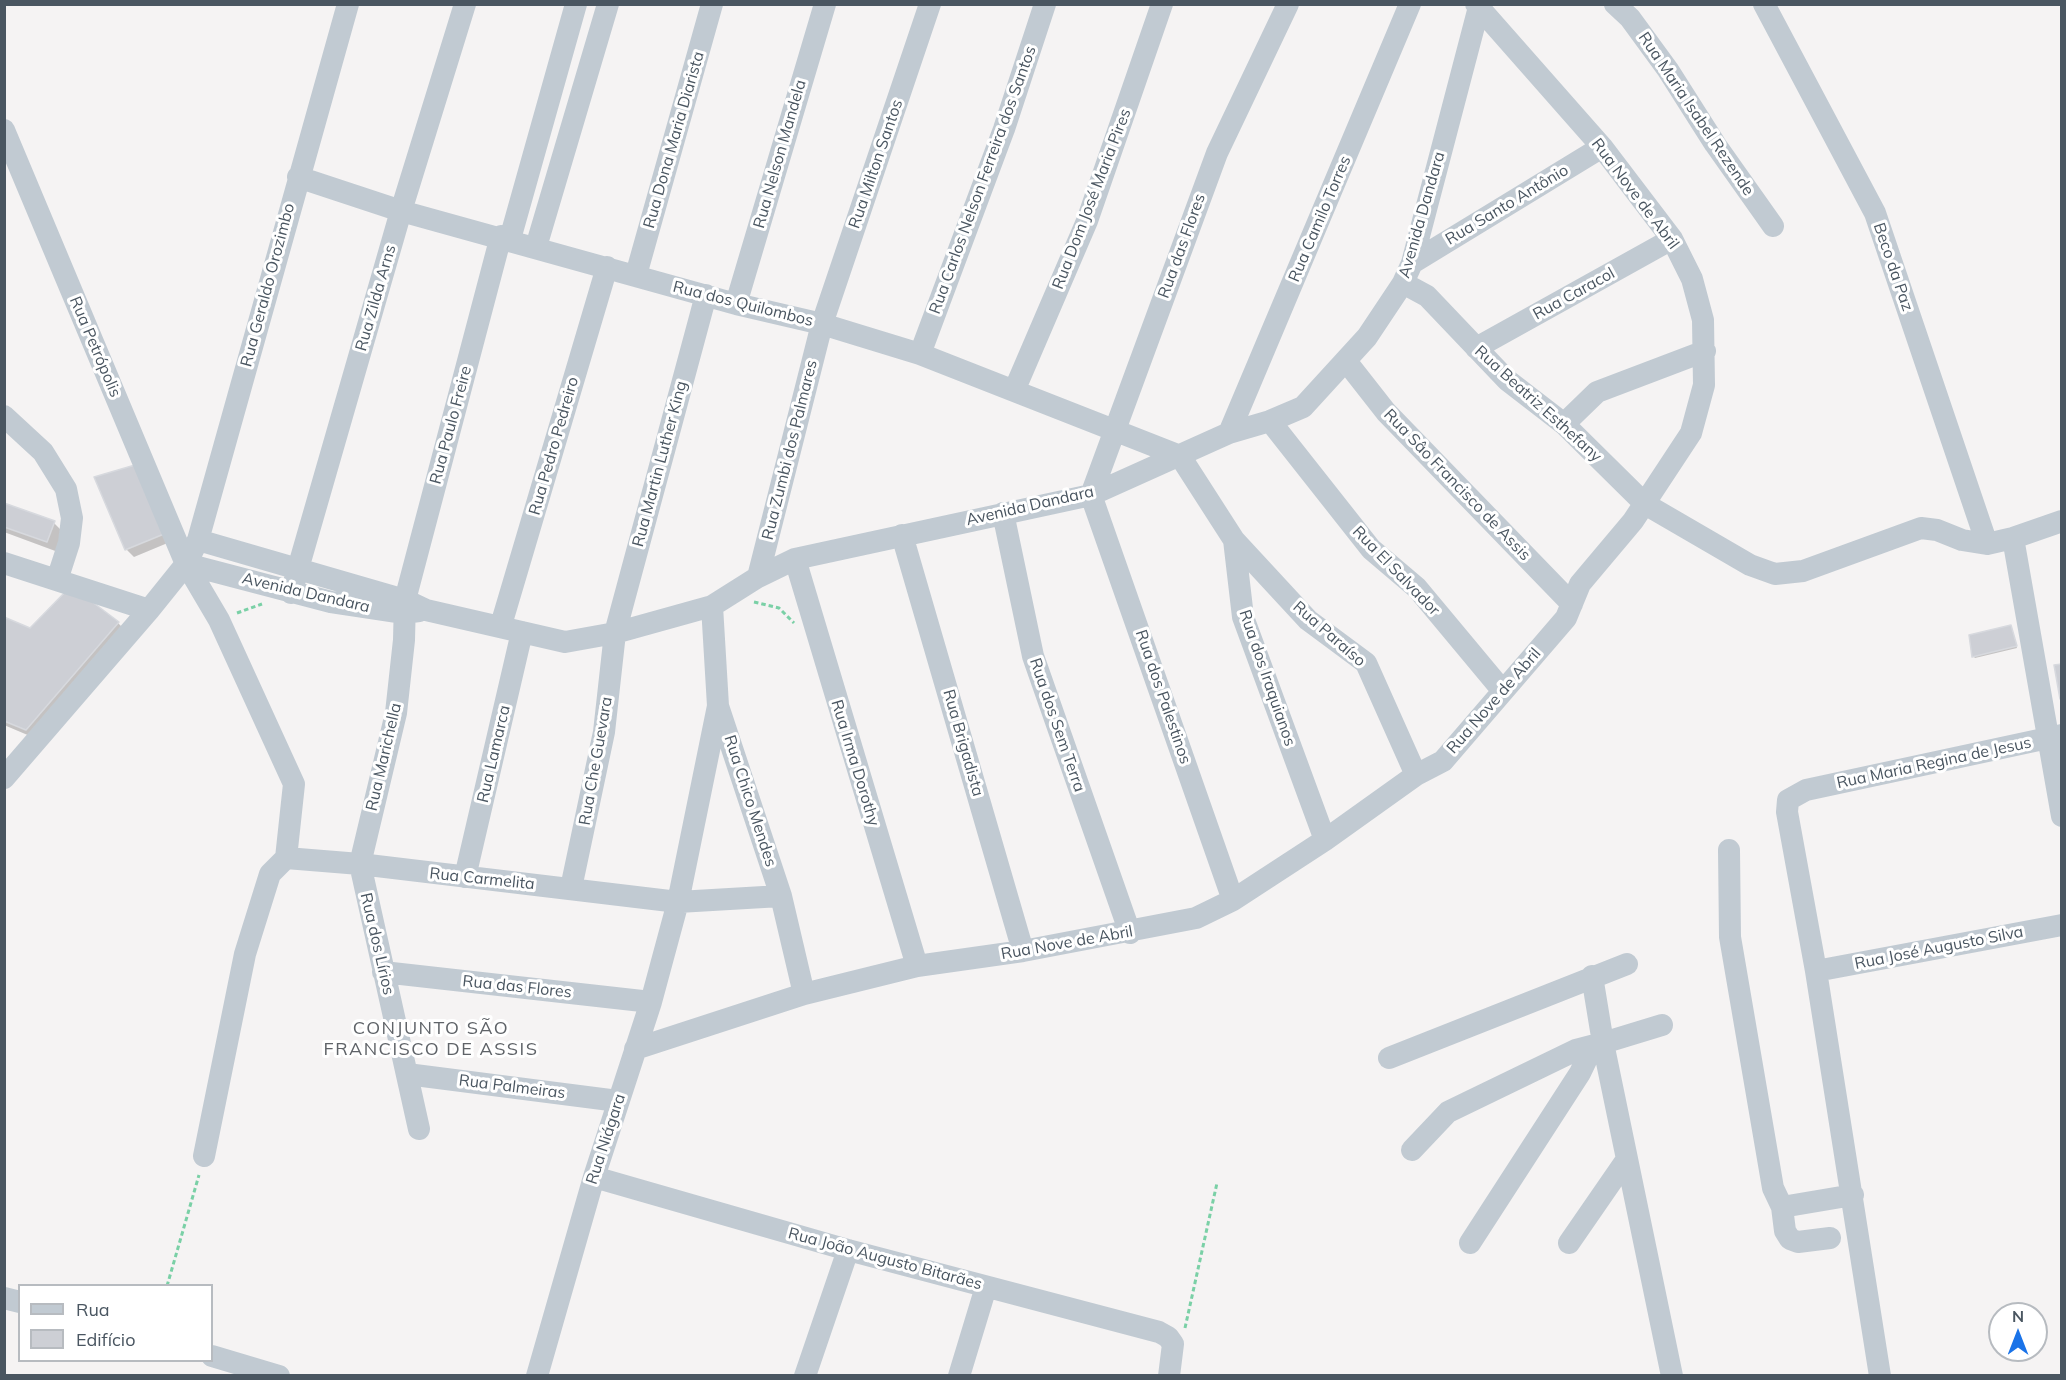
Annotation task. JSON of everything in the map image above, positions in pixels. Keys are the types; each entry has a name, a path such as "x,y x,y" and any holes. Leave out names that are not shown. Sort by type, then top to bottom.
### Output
{"street":[{"name":"Rua Geraldo Orozimbo","path":"4,778 149,610 186,564 198,540 348,4"},
{"name":"Rua Zilda Arns","path":"291,593 401,211 465,4"},
{"name":"Rua Paulo Freire","path":"404,606 505,238 576,4"},
{"path":"536,247 608,4"},
{"name":"Rua Dona Maria Diarista","path":"636,275 712,4"},
{"name":"Rua Nelson Mandela","path":"736,304 825,4"},
{"name":"Rua Milton Santos","path":"822,324 930,4"},
{"name":"Rua Carlos Nelson Ferreira dos Santos","path":"920,354 1004,129 1045,4"},
{"name":"Rua Dom José Maria Pires","path":"1014,391 1087,221 1162,4"},
{"name":"Rua das Flores","path":"1091,495 1216,153 1288,4"},
{"name":"Rua Camilo Torres","path":"1229,433 1410,4"},
{"name":"Rua Maria Isabel Rezende","path":"1615,4 1630,18 1668,70 1714,144 1773,226"},
{"name":"Beco da Paz","path":"1764,4 1875,213 1987,544"},
{"name":"Avenida Dandara","path":"186,564 291,593 404,606 512,628 565,642 615,633 720,602 758,577 795,559 1091,495 1229,433 1270,421 1303,407 1367,337 1407,273 1477,6"},
{"name":"Rua Nove de Abril","path":"635,1049 804,994 917,966 1130,933 1196,918 1233,900 1325,840 1416,775 1443,761 1566,618 1580,584 1645,504 1691,433 1704,385 1703,320 1692,279 1671,239 1602,147 1477,6"},
{"path":"557,69 586,78"},
{"name":"Rua Petrópolis","path":"4,130 186,564 219,620 294,784 286,858"},
{"name":"Rua Santo Antônio","path":"1407,273 1602,147"},
{"name":"Rua dos Quilombos","path":"298,177 401,211 505,238 736,304 822,324 920,354 1180,456"},
{"name":"Rua Caracol","path":"1476,348 1671,239"},
{"name":"Rua Pedro Pedreiro","path":"512,628 606,267"},
{"name":"Rua Beatriz Esthefany","path":"1407,273 1507,380 1564,424 1645,504 1750,565 1775,574 1803,571 1921,528 1987,544"},
{"name":"Rua Martin Luther King","path":"615,633 706,295"},
{"name":"Rua Zumbi dos Palmares","path":"758,577 822,324"},
{"path":"1564,424 1597,392 1705,351"},
{"name":"Rua Sâo Francisco de Assis","path":"1346,361 1386,412 1572,604"},
{"path":"4,416 43,452 66,489 72,518 69,543 57,580"},
{"name":"Rua El Salvador","path":"1270,421 1371,549 1417,588 1502,690"},
{"name":"Rua dos Iraquianos","path":"1180,456 1234,540 1243,617 1325,840"},
{"name":"Rua dos Palestinos","path":"1091,495 1233,900"},
{"name":"Rua dos Sem Terra","path":"1003,513 1033,656 1130,933"},
{"path":"1987,544 2013,538 2061,521"},
{"name":"Rua Brigadista","path":"902,535 1023,951"},
{"path":"2013,538 2054,737 2061,816"},
{"name":"Avenida Dandara","path":"198,540 298,569 404,606"},
{"name":"Rua Paraíso","path":"1234,540 1308,620 1366,663 1416,775"},
{"name":"Rua Irma Dorothy","path":"795,559 917,966"},
{"path":"4,563 149,610"},
{"name":"Rua Chico Mendes","path":"720,602 718,706 781,896 804,994"},
{"name":"Rua Marichella","path":"360,864 396,713 404,606"},
{"name":"Rua Lamarca","path":"465,877 512,628"},
{"name":"Rua Che Guevara","path":"571,888 604,732 615,633"},
{"path":"678,902 718,706"},
{"name":"Rua Maria Regina de Jesus","path":"1816,971 1787,812 1788,800 1806,790 2054,737"},
{"path":"1729,850 1730,937 1773,1188 1782,1207 1785,1231 1790,1239 1798,1242 1830,1238"},
{"path":"204,1156 245,954 270,874 286,858"},
{"name":"Rua Carmelita","path":"286,858 360,864 678,902 781,896"},
{"name":"Rua dos Lírios","path":"360,864 419,1129"},
{"name":"Rua Niágara","path":"537,1376 594,1177 651,1002 678,902"},
{"name":"Rua José Augusto Silva","path":"1816,971 2061,925"},
{"path":"1389,1058 1627,964"},
{"path":"1816,971 1880,1376"},
{"name":"Rua das Flores","path":"383,972 651,1002"},
{"path":"1592,976 1598,1044 1627,1160 1672,1376"},
{"path":"1412,1150 1448,1112 1576,1050 1662,1025"},
{"path":"1470,1243 1598,1044"},
{"name":"Rua Palmeiras","path":"406,1074 618,1101"},
{"path":"1569,1243 1627,1160"},
{"name":"Rua João Augusto Bitarães","path":"594,1177 848,1250 1159,1332 1168,1336 1173,1344"},
{"path":"1782,1207 1853,1195"},
{"path":"805,1376 848,1250"},
{"path":"960,1376 986,1287"},
{"path":"1169,1376 1173,1344"},
{"path":"213,1356 279,1376"}],"path":[{"path":"219,620 291,593"},
{"path":"720,602 779,608 801,630"},
{"path":"168,1284 204,1156"},
{"path":"1173,1344 1185,1328 1217,1183"}],"building":[{"path":"135,465 164,534 125,550 94,477"},
{"path":"4,503 55,521 47,542 4,527"},
{"path":"71,586 119,622 26,730 4,721 4,617 30,628"},
{"path":"2011,625 2017,646 1972,657 1969,635"},
{"path":"2062,664 2062,698 2060,699 2054,665"}],"district":[{"name":"CONJUNTO SÃO FRANCISCO DE ASSIS","path":"431,1039"}]}
